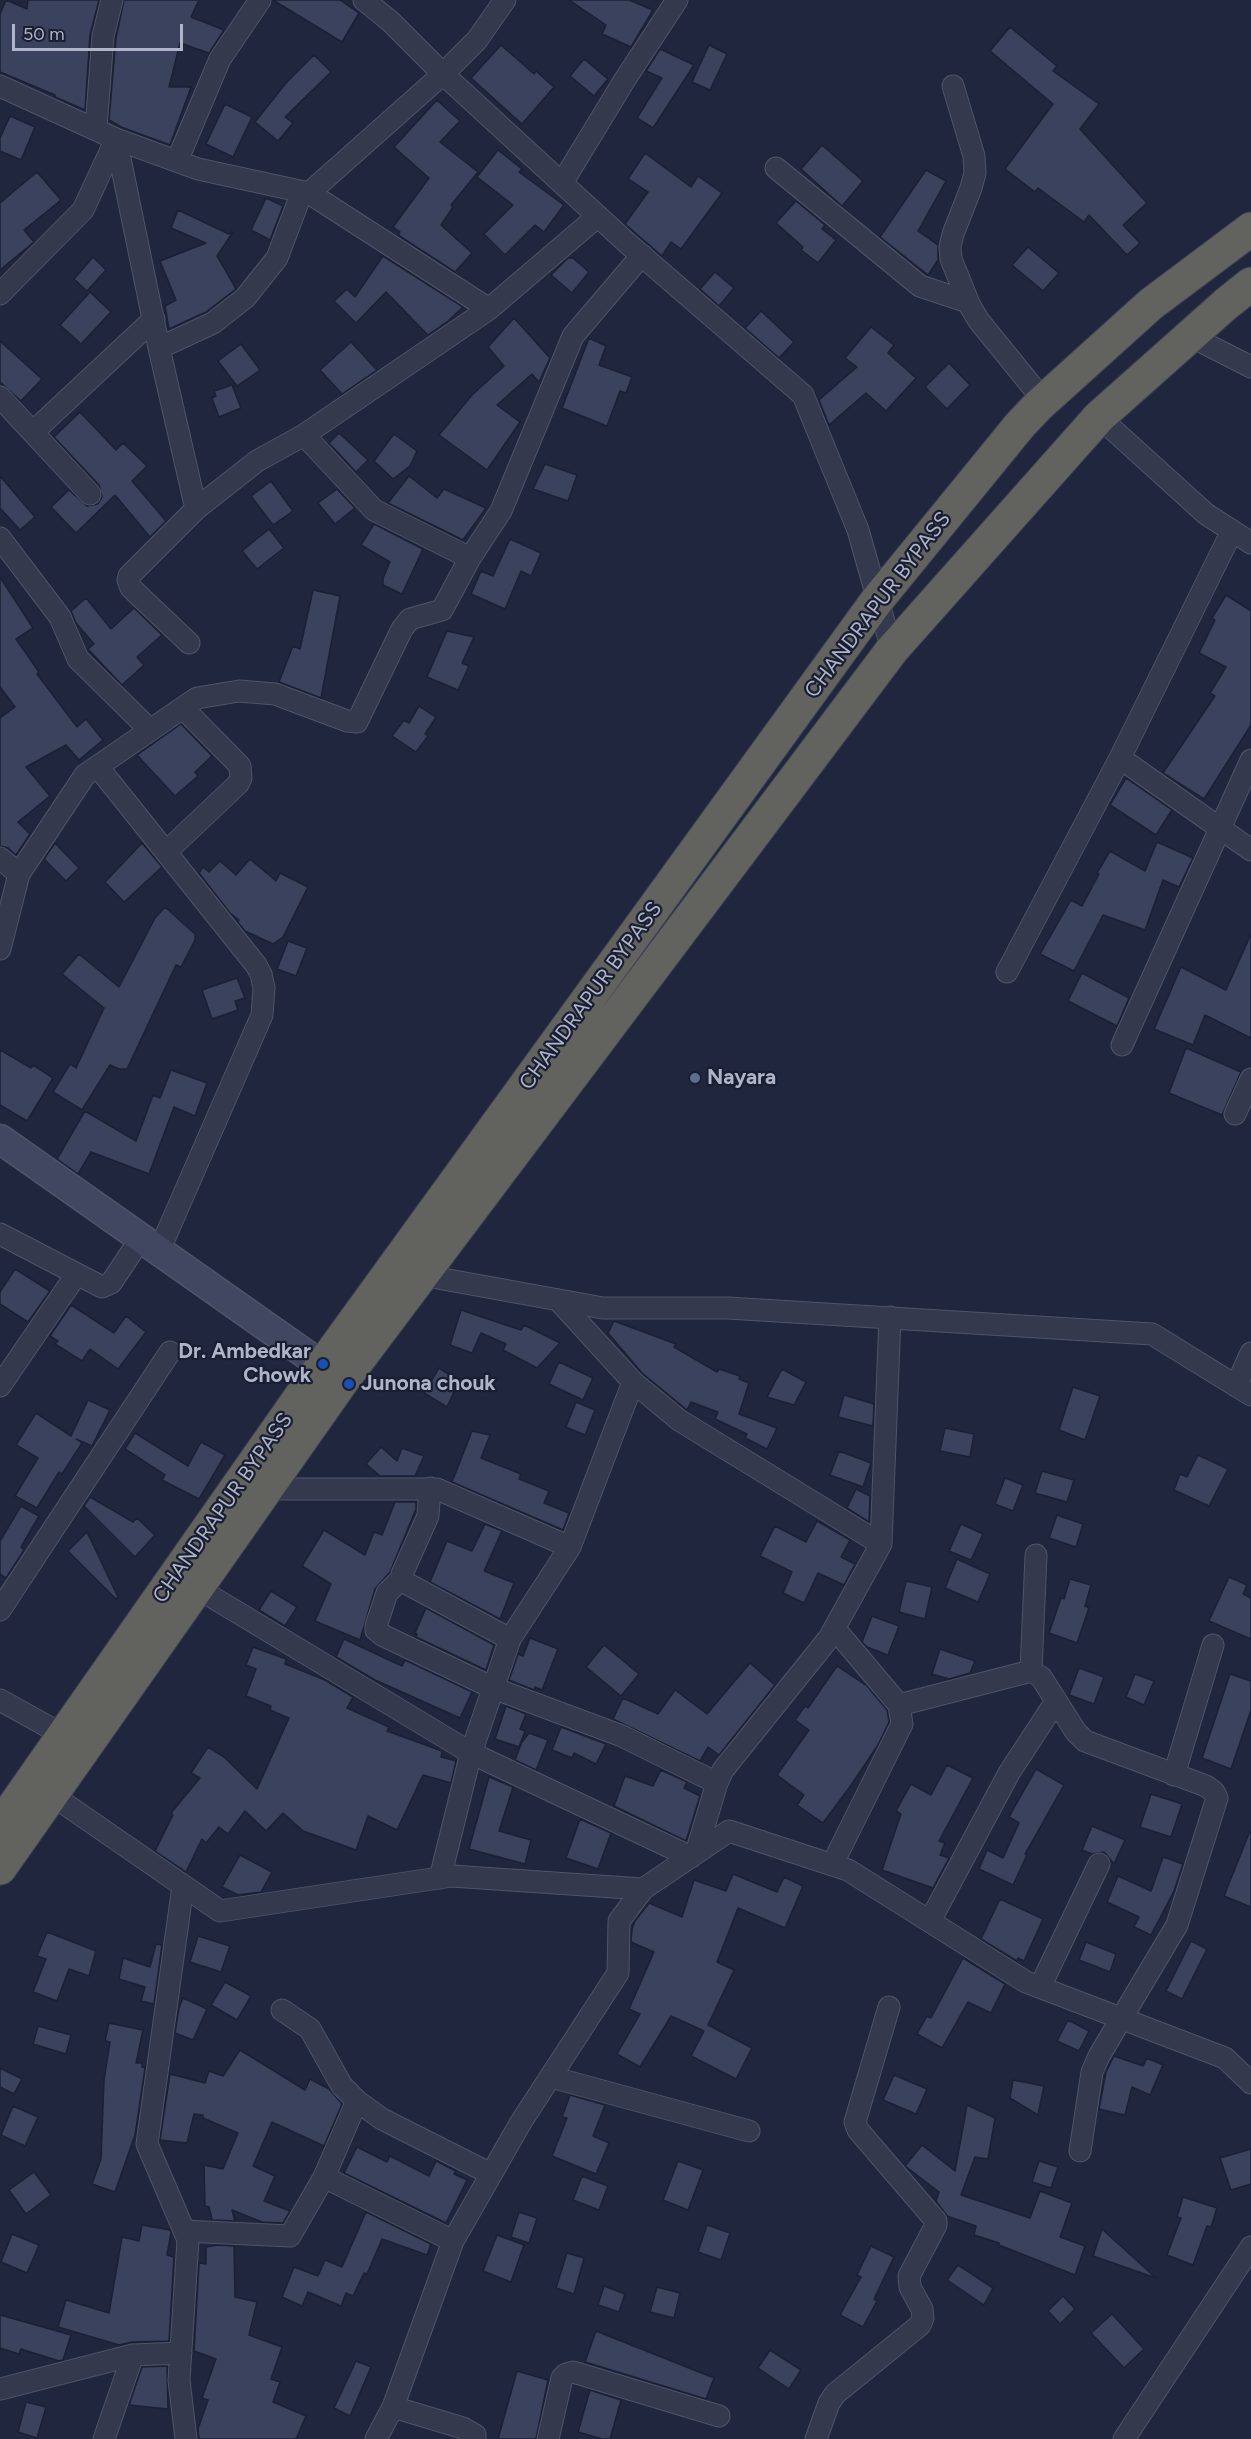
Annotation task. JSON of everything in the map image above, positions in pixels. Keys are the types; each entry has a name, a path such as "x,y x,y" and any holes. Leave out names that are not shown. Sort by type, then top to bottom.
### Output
{"highway":[{"name":"CHANDRAPUR BYPASS","path":"0,1868 52,1795 75,1742 332,1373 878,599 1020,425 1044,401 1151,304 1251,229"},
{"name":"CHANDRAPUR BYPASS","path":"0,1826 75,1742 197,1588 266,1489 332,1373 421,1275 892,650 1099,417 1251,284"}],"main road":[{"path":"0,1139 332,1373"}],"street":[{"path":"96,128 103,36 112,0"},
{"path":"177,161 220,59 260,0"},
{"path":"364,0 390,21 443,74 598,216 803,395 858,530 892,650"},
{"path":"159,348 213,323 245,298 276,258 306,193 443,74 477,40 504,0"},
{"path":"562,183 677,0"},
{"path":"0,86 116,139 198,169 306,193 489,309"},
{"path":"953,86 974,156 975,173 953,234 950,247 951,259 968,302 984,327 1044,401"},
{"path":"0,294 83,210 116,139"},
{"path":"116,139 159,348 196,509"},
{"path":"776,168 920,286 968,302"},
{"path":"189,643 131,588 129,576 196,509 257,461 304,435 489,309 598,216"},
{"path":"0,949 19,874 85,776 197,698 239,691 275,694 347,722 357,722 402,629 410,619 442,610 470,558 501,511 573,336 642,255"},
{"path":"33,432 154,319"},
{"path":"1190,336 1251,367"},
{"path":"0,397 90,494"},
{"path":"1099,417 1206,513 1251,543"},
{"path":"304,435 374,510 470,558"},
{"path":"1006,972 1120,758 1232,531"},
{"path":"0,538 60,617 78,659 150,730"},
{"path":"166,852 238,784 242,772 240,766 183,708"},
{"path":"1120,758 1251,850"},
{"path":"1122,1045 1251,760"},
{"path":"0,1234 98,1286 107,1286 150,1245 262,1015 264,1001 261,974 256,965 98,767"},
{"path":"0,858 19,874"},
{"path":"1235,1114 1251,1079"},
{"path":"0,1386 76,1275"},
{"path":"421,1275 603,1308 728,1308 1152,1334 1244,1390 1251,1353"},
{"path":"559,1301 633,1382 679,1420 881,1544"},
{"path":"694,1855 717,1783 730,1759 835,1629 881,1544 890,1317"},
{"path":"0,1610 170,1352"},
{"path":"440,1878 471,1753 510,1639 570,1547 633,1382"},
{"path":"266,1489 430,1488 444,1491 570,1547"},
{"path":"430,1488 428,1516 402,1578 387,1593 376,1630 382,1635 493,1688 617,1733 717,1783"},
{"path":"1031,1671 1035,1555"},
{"path":"402,1578 408,1586 510,1639"},
{"path":"197,1588 471,1753 694,1855"},
{"path":"832,1864 902,1724 899,1705 835,1629"},
{"path":"1174,1775 1213,1646"},
{"path":"899,1705 1031,1671 1041,1677 1076,1732 1085,1740 1206,1786 1214,1792 1217,1798 1177,1925 1099,2056 1092,2072 1080,2151"},
{"path":"0,1700 75,1742"},
{"path":"930,1921 1006,1779 1056,1701"},
{"path":"52,1795 220,1911 452,1876 643,1889"},
{"path":"376,2439 393,2407 453,2241 491,2174 618,1973 619,1921 643,1889 729,1832 848,1870 1026,1982 1225,2058 1251,2083"},
{"path":"1040,1987 1099,1864"},
{"path":"183,1886 147,2144 188,2240 179,2380 186,2439"},
{"path":"816,2439 829,2403 836,2394 920,2325 923,2318 922,2309 910,2287 909,2276 936,2221 858,2130 855,2122 889,2007"},
{"path":"282,2010 310,2028 342,2086 357,2101 382,2120 491,2174"},
{"path":"551,2077 749,2131"},
{"path":"184,2230 290,2236 324,2177 357,2101"},
{"path":"324,2177 453,2241"},
{"path":"1124,2439 1251,2247"},
{"path":"0,2390 133,2355 181,2354"},
{"path":"104,2439 133,2355"},
{"path":"548,2439 562,2378 573,2372 719,2416"},
{"path":"393,2407 463,2428 475,2435 475,2439"}],"building":[{"path":"6,0 27,9 28,0 99,0 90,35 85,110 0,72 0,14"},
{"path":"124,0 199,0 191,17 224,30 209,53 180,43 169,87 191,87 170,145 121,127 109,120 116,38"},
{"path":"273,0 340,0 359,13 342,42"},
{"path":"569,0 629,0 653,10 631,47 602,34 606,25"},
{"path":"1010,27 1057,66 1053,71 1099,104 1080,129 1147,203 1123,225 1140,243 1127,255 1089,215 1084,222 1038,188 1035,192 1005,169 1053,104 990,51"},
{"path":"501,45 534,74 536,71 554,87 522,124 471,78"},
{"path":"709,45 727,54 710,90 692,82"},
{"path":"660,49 694,65 653,128 637,118 662,78 646,71"},
{"path":"314,55 331,72 285,117 293,123 278,141 255,122 286,83"},
{"path":"584,59 608,79 594,96 570,76"},
{"path":"437,100 460,121 440,142 478,172 451,205 453,207 441,225 472,253 455,272 398,235 400,232 393,227 429,178 394,147"},
{"path":"225,104 252,117 233,157 206,144"},
{"path":"10,116 35,127 21,160 0,151 0,138"},
{"path":"822,145 863,181 842,206 801,169"},
{"path":"498,150 522,169 519,172 564,205 544,232 535,225 505,255 484,234 513,205 477,177"},
{"path":"645,153 691,187 698,176 722,193 681,249 671,242 662,256 625,224 648,192 628,179"},
{"path":"926,170 946,181 918,231 938,245 938,260 928,275 880,237"},
{"path":"37,172 61,200 24,230 34,242 0,270 0,203"},
{"path":"266,198 283,206 270,240 251,230"},
{"path":"796,201 825,225 822,229 836,240 818,263 801,250 803,247 776,223"},
{"path":"178,210 229,234 233,232 217,256 236,289 206,312 169,329 165,306 176,300 160,261 206,243 171,228"},
{"path":"1028,247 1059,273 1043,291 1012,265"},
{"path":"383,256 463,307 428,335 386,292 356,323 334,301 347,289 355,297"},
{"path":"93,257 106,270 87,291 74,279"},
{"path":"568,258 573,258 589,272 572,293 551,275"},
{"path":"715,272 734,288 719,306 700,289"},
{"path":"90,292 111,312 81,344 60,325"},
{"path":"761,311 794,342 779,358 745,328"},
{"path":"514,318 550,358 539,382 532,374 497,405 520,422 487,470 439,435 472,395 504,366 488,347"},
{"path":"871,327 894,345 888,353 916,378 886,411 866,393 829,425 819,400 857,367 845,358"},
{"path":"589,338 606,346 599,365 632,377 626,393 620,391 607,426 562,408"},
{"path":"0,341 42,379 21,401 0,382"},
{"path":"351,342 377,370 342,394 320,370"},
{"path":"241,344 260,370 237,386 218,361"},
{"path":"949,363 970,385 947,409 925,387"},
{"path":"232,385 241,408 219,417 212,398 216,396 214,391"},
{"path":"80,412 116,450 123,443 147,466 132,481 166,521 150,537 115,495 76,533 51,507 69,490 87,506 98,504 102,497 99,485 54,437"},
{"path":"339,433 368,460 356,472 329,443"},
{"path":"394,434 417,451 410,466 393,479 374,461"},
{"path":"545,464 577,475 568,501 533,489"},
{"path":"0,476 35,517 20,530 0,508"},
{"path":"409,476 437,498 444,489 486,508 463,540 388,503"},
{"path":"271,481 293,511 273,525 251,496"},
{"path":"337,489 355,508 335,524 318,503"},
{"path":"374,524 423,549 402,594 383,585 383,578 390,562 361,545"},
{"path":"269,529 284,548 257,569 242,551"},
{"path":"510,539 541,553 531,576 521,571 505,609 471,594 481,571 493,576"},
{"path":"0,577 33,628 16,639 39,672 37,674 77,727 86,719 103,740 79,760 66,745 26,767 50,796 18,822 30,834 16,855 8,848 0,846 0,718 15,707 0,687"},
{"path":"313,590 340,596 321,698 279,682 293,646 300,649"},
{"path":"1226,595 1251,611 1251,725 1204,799 1163,773 1215,696 1210,693 1226,667 1199,653 1215,620 1212,618"},
{"path":"86,598 111,629 134,608 162,635 137,657 144,665 122,685 88,649 94,644 76,623 71,611"},
{"path":"447,631 474,637 462,663 469,666 458,690 427,677"},
{"path":"419,706 436,717 425,734 428,736 416,752 392,736 404,720 409,723"},
{"path":"181,724 212,756 195,772 198,776 175,796 137,755"},
{"path":"1126,778 1172,810 1156,835 1110,805"},
{"path":"1157,842 1193,858 1179,887 1163,880 1145,930 1103,915 1074,971 1040,954 1071,900 1082,906 1110,851 1145,871"},
{"path":"55,843 79,868 66,881 44,859"},
{"path":"142,843 162,867 124,902 105,882"},
{"path":"250,859 276,881 280,873 308,887 283,937 273,944 245,931 237,921 239,920 230,913 199,873 203,867 209,872 220,861 236,875"},
{"path":"165,907 195,934 195,940 181,967 176,965 127,1069 119,1069 110,1065 82,1110 53,1092 70,1064 76,1068 104,1008 62,974 79,954 119,987 155,918"},
{"path":"1251,934 1251,1038 1205,1015 1193,1045 1154,1029 1181,967 1226,990"},
{"path":"288,941 307,948 296,976 277,969"},
{"path":"1082,973 1129,998 1117,1026 1068,1001"},
{"path":"237,978 245,998 235,1001 238,1010 212,1019 202,990"},
{"path":"1186,1048 1241,1072 1222,1115 1169,1093"},
{"path":"0,1050 31,1068 33,1065 53,1078 27,1121 0,1105"},
{"path":"171,1070 207,1083 195,1116 174,1107 149,1174 91,1152 78,1174 57,1159 85,1111 136,1141 153,1095 160,1098"},
{"path":"15,1269 50,1291 28,1322 0,1304 0,1292"},
{"path":"71,1305 114,1333 126,1316 146,1332 118,1369 90,1349 82,1361 55,1344 58,1341 50,1336"},
{"path":"461,1310 521,1330 524,1325 560,1343 537,1368 503,1350 506,1344 481,1333 472,1353 450,1345"},
{"path":"614,1321 676,1344 674,1347 717,1372 719,1369 740,1376 739,1379 749,1383 739,1414 777,1428 767,1449 745,1438 747,1434 715,1419 718,1412 691,1402 687,1410 642,1373 608,1333"},
{"path":"559,1362 593,1378 583,1400 549,1384"},
{"path":"439,1368 459,1381 447,1407 424,1393"},
{"path":"782,1369 806,1382 794,1405 767,1397"},
{"path":"1073,1387 1100,1396 1085,1440 1059,1430"},
{"path":"844,1395 874,1404 873,1426 838,1417"},
{"path":"88,1400 110,1410 92,1446 76,1439 82,1443 62,1474 59,1472 37,1508 15,1496 38,1458 16,1445 36,1413 71,1436"},
{"path":"576,1402 595,1410 585,1435 566,1427"},
{"path":"945,1428 974,1434 970,1457 940,1451"},
{"path":"472,1431 490,1435 481,1458 521,1474 519,1479 549,1491 544,1503 569,1513 563,1530 452,1482"},
{"path":"135,1433 188,1466 201,1442 225,1455 199,1499 162,1480 165,1475 125,1449"},
{"path":"381,1447 397,1461 402,1448 424,1456 415,1476 380,1476 366,1464"},
{"path":"839,1451 871,1463 863,1487 830,1475"},
{"path":"1198,1455 1228,1469 1209,1506 1174,1490 1180,1474 1187,1477"},
{"path":"1042,1471 1074,1480 1067,1502 1035,1493"},
{"path":"1005,1478 1023,1485 1013,1511 995,1504"},
{"path":"856,1489 870,1496 869,1522 847,1508"},
{"path":"90,1497 133,1522 137,1518 155,1535 135,1557 84,1506"},
{"path":"395,1502 416,1502 416,1509 390,1572 375,1589 360,1640 315,1621 331,1584 302,1566 324,1530 365,1555 374,1532 382,1535"},
{"path":"21,1506 39,1516 21,1547 24,1550 6,1578 0,1574 0,1541"},
{"path":"1057,1515 1083,1524 1076,1547 1049,1538"},
{"path":"817,1521 850,1540 841,1557 855,1564 844,1585 818,1573 804,1603 783,1593 792,1572 760,1556 775,1526 806,1542"},
{"path":"485,1524 502,1531 484,1571 514,1583 500,1619 430,1582 447,1541 472,1551"},
{"path":"961,1524 983,1534 971,1560 949,1551"},
{"path":"87,1532 118,1597 116,1599 68,1551"},
{"path":"957,1559 990,1574 978,1602 945,1588"},
{"path":"1229,1577 1247,1585 1243,1594 1251,1598 1251,1639 1209,1621"},
{"path":"1070,1579 1091,1585 1085,1606 1089,1608 1077,1643 1049,1633"},
{"path":"906,1581 932,1587 925,1619 899,1612"},
{"path":"271,1591 297,1607 285,1626 259,1610"},
{"path":"426,1608 494,1645 486,1670 416,1637 415,1633"},
{"path":"872,1616 899,1626 888,1655 867,1647 862,1642"},
{"path":"530,1638 558,1649 542,1690 535,1687 534,1690 509,1680 518,1654 523,1656"},
{"path":"344,1639 402,1666 405,1660 472,1692 460,1718 375,1680 336,1657"},
{"path":"604,1645 639,1674 621,1696 586,1667"},
{"path":"253,1647 286,1659 285,1664 325,1680 353,1697 347,1708 389,1727 387,1731 442,1751 441,1757 456,1761 451,1783 423,1775 397,1830 368,1816 356,1850 303,1831 283,1813 266,1831 245,1811 228,1834 219,1827 206,1843 202,1839 186,1872 155,1851 173,1815 171,1813 200,1778 191,1773 208,1747 224,1757 257,1789 289,1718 270,1710 271,1706 246,1696 256,1669 246,1665"},
{"path":"940,1649 975,1661 970,1673 949,1679 932,1674"},
{"path":"750,1663 775,1685 719,1755 708,1747 700,1761 613,1719 623,1698 658,1714 675,1690 707,1714"},
{"path":"837,1666 867,1686 887,1710 889,1722 878,1745 823,1823 797,1805 804,1795 777,1775 809,1730 795,1720 805,1706 808,1708"},
{"path":"1079,1668 1104,1677 1094,1704 1069,1695"},
{"path":"1135,1674 1154,1681 1144,1705 1126,1697"},
{"path":"1230,1674 1251,1681 1251,1710 1231,1769 1202,1758"},
{"path":"506,1706 526,1714 520,1729 525,1731 519,1747 495,1739"},
{"path":"561,1727 606,1744 596,1764 574,1753 572,1758 552,1750"},
{"path":"529,1733 548,1740 536,1770 515,1760 522,1742"},
{"path":"947,1765 973,1778 939,1841 945,1843 940,1855 949,1858 933,1888 882,1870 901,1814 896,1811 911,1784 931,1795"},
{"path":"1036,1769 1064,1785 1025,1854 1027,1855 1013,1885 979,1869 987,1850 1003,1858 1019,1823 1009,1817"},
{"path":"661,1770 687,1782 684,1788 700,1796 686,1841 614,1806 625,1776 653,1786"},
{"path":"489,1777 513,1787 499,1831 531,1840 525,1864 469,1849"},
{"path":"1151,1794 1182,1804 1171,1837 1140,1827"},
{"path":"580,1819 611,1833 598,1869 566,1858"},
{"path":"1092,1826 1125,1840 1114,1864 1104,1852 1092,1854 1082,1850"},
{"path":"1251,1831 1251,1907 1224,1896"},
{"path":"240,1855 272,1872 261,1892 238,1895 222,1887"},
{"path":"1163,1857 1183,1864 1174,1891 1151,1935 1134,1927 1139,1917 1107,1902 1118,1876 1151,1891"},
{"path":"733,1874 777,1892 784,1877 803,1886 785,1928 738,1908 717,1962 734,1970 708,2025 752,2048 736,2079 691,2056 704,2031 671,2016 640,2067 617,2054 640,2014 629,2009 654,1952 631,1942 635,1921 649,1903 682,1917 694,1880 726,1891"},
{"path":"1000,1899 1043,1919 1024,1961 1018,1958 1017,1961 981,1939"},
{"path":"47,1932 96,1951 89,1976 69,1969 57,2001 33,1992 46,1959 37,1956"},
{"path":"198,1936 230,1946 221,1972 190,1962"},
{"path":"1191,1941 1207,1949 1182,1999 1166,1991"},
{"path":"1086,1942 1116,1954 1110,1972 1079,1960"},
{"path":"156,1944 162,1945 154,2004 141,2001 145,1987 119,1979 123,1958 150,1967"},
{"path":"963,1958 1005,1984 991,2013 968,2002 942,2048 917,2034 927,2016 931,2018"},
{"path":"225,1982 251,1996 237,2020 211,2005"},
{"path":"183,1998 207,2009 193,2040 175,2033"},
{"path":"1068,2020 1089,2031 1079,2051 1057,2041"},
{"path":"109,2023 143,2030 136,2063 142,2063 142,2067 145,2068 135,2135 115,2192 92,2184 101,2159 104,2080 110,2042 105,2041"},
{"path":"38,2026 71,2035 66,2054 33,2044"},
{"path":"240,2050 305,2090 310,2079 329,2089 342,2104 324,2146 272,2122 253,2166 275,2176 264,2201 290,2211 283,2223 262,2222 232,2210 235,2221 212,2220 209,2207 205,2206 204,2165 223,2169 238,2133 203,2118 203,2115 194,2114 187,2143 160,2140 170,2074 205,2083 209,2071 223,2076"},
{"path":"1114,2056 1143,2066 1147,2058 1163,2065 1150,2095 1132,2087 1125,2115 1099,2109 1106,2072"},
{"path":"0,2068 22,2079 14,2094 0,2087"},
{"path":"894,2075 927,2089 916,2114 883,2100"},
{"path":"1013,2080 1044,2086 1038,2115 1010,2098"},
{"path":"570,2095 605,2105 593,2136 609,2143 596,2174 552,2156 567,2118 562,2117"},
{"path":"967,2105 995,2118 988,2159 975,2157 961,2195 1030,2218 1040,2191 1072,2203 1060,2237 1085,2246 1075,2275 974,2235 976,2226 947,2216 936,2201 939,2192 905,2166 922,2145 955,2171"},
{"path":"13,2106 38,2117 25,2146 1,2135"},
{"path":"357,2147 387,2162 390,2156 429,2176 436,2161 456,2171 454,2174 467,2180 446,2223 344,2173"},
{"path":"1251,2149 1251,2184 1231,2190 1220,2158"},
{"path":"678,2161 703,2170 688,2210 663,2200"},
{"path":"1039,2161 1058,2167 1051,2188 1032,2182"},
{"path":"34,2172 51,2195 26,2214 9,2190"},
{"path":"582,2176 608,2186 599,2210 573,2200"},
{"path":"1183,2197 1217,2208 1211,2227 1207,2226 1193,2265 1167,2255 1181,2218 1177,2217"},
{"path":"366,2212 431,2244 427,2255 382,2239 367,2274 364,2273 353,2296 346,2293 341,2306 308,2292 302,2306 282,2297 294,2267 318,2276 325,2260 342,2267"},
{"path":"519,2212 537,2218 529,2243 511,2237"},
{"path":"142,2225 170,2230 171,2233 167,2255 174,2257 169,2341 132,2342 119,2345 58,2327 66,2300 109,2313 122,2237 139,2241"},
{"path":"707,2225 730,2233 721,2260 698,2252"},
{"path":"1102,2229 1156,2278 1093,2256"},
{"path":"12,2234 39,2245 27,2273 1,2262"},
{"path":"497,2235 524,2245 511,2282 483,2271"},
{"path":"234,2246 235,2297 257,2302 249,2335 282,2347 271,2379 280,2382 273,2402 306,2416 296,2439 199,2439 198,2429 208,2400 202,2398 216,2359 194,2351 199,2263 206,2264 206,2247"},
{"path":"871,2246 894,2257 874,2299 877,2301 863,2327 840,2315 861,2277 857,2275"},
{"path":"567,2253 584,2258 574,2294 556,2288"},
{"path":"958,2265 993,2288 984,2305 947,2280"},
{"path":"604,2286 625,2294 619,2312 598,2305"},
{"path":"657,2287 680,2293 674,2318 650,2312"},
{"path":"1063,2296 1075,2309 1060,2324 1048,2311"},
{"path":"1112,2314 1144,2349 1124,2368 1091,2333"},
{"path":"0,2315 71,2335 63,2360 59,2361 21,2349 19,2354 0,2348"},
{"path":"596,2331 714,2378 706,2399 585,2362"},
{"path":"770,2350 801,2370 789,2389 758,2368"},
{"path":"356,2361 371,2367 350,2416 334,2408"},
{"path":"167,2366 168,2409 129,2405 142,2367"},
{"path":"517,2371 548,2380 536,2439 498,2439"},
{"path":"590,2390 621,2400 610,2439 578,2432"},
{"path":"26,2402 46,2407 37,2438 18,2432"}],"place":[{"name":"Nayara","path":"695,1078"},
{"name":"Dr. Ambedkar Chowk","path":"323,1364"},
{"name":"Junona chouk","path":"349,1384"}]}
